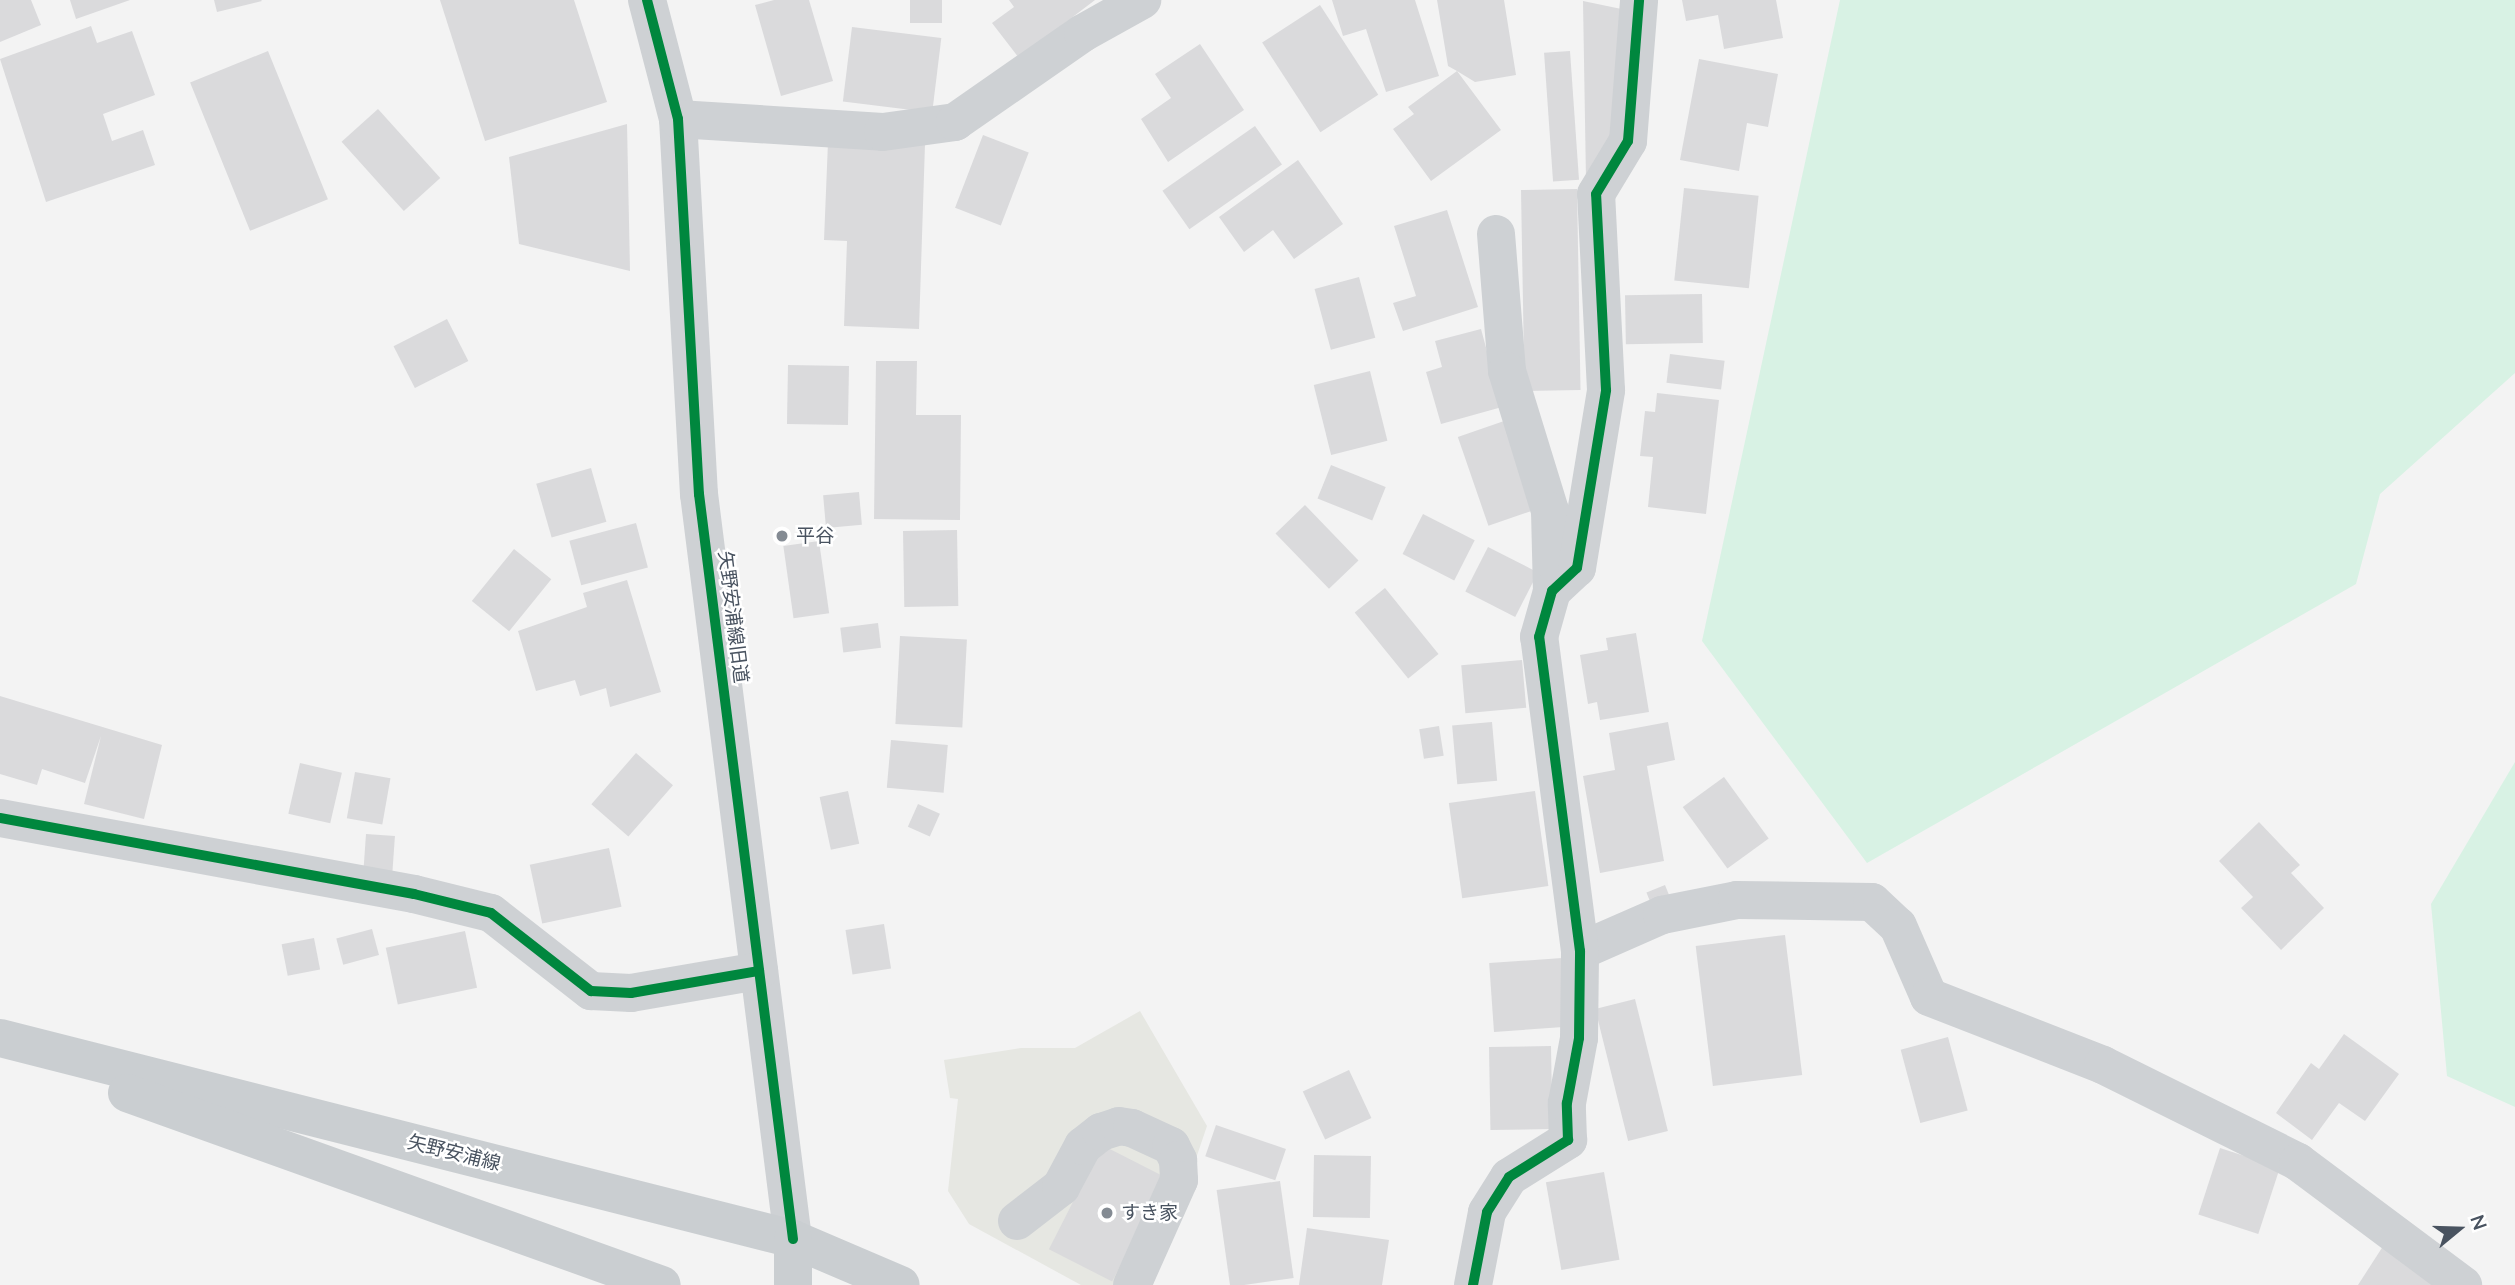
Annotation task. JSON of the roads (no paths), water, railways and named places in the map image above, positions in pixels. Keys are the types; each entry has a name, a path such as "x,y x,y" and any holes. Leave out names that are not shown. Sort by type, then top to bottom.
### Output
{"main road":[{"name":"矢野安浦線","path":"0,1038 793,1239 901,1285"},
{"path":"0,1048 662,1285"},
{"path":"793,1239 793,1285"}],"street":[{"name":"矢野安浦線旧道","path":"647,0 678,119 699,494 793,1239"},
{"path":"678,119 883,132 955,122 1083,33 1142,0"},
{"path":"1552,591 1577,568 1606,390 1595,194 1628,141 1639,0"},
{"path":"1473,1285 1488,1212 1509,1177 1567,1140 1567,1103 1579,1038 1580,951 1539,637 1552,591 1550,512 1507,371 1496,234"},
{"path":"0,818 414,894 491,913 591,990 631,993 759,971"},
{"path":"1580,951 1662,915 1737,900 1872,902 1898,926 1929,997 2103,1066 2298,1163 2463,1285"},
{"path":"1017,1221 1061,1187 1083,1146 1101,1132 1119,1126 1132,1128 1171,1146 1178,1160 1179,1180 1132,1285"}],"place":[{"name":"平谷","path":"782,536"},
{"name":"すき家","path":"1107,1213"}]}
